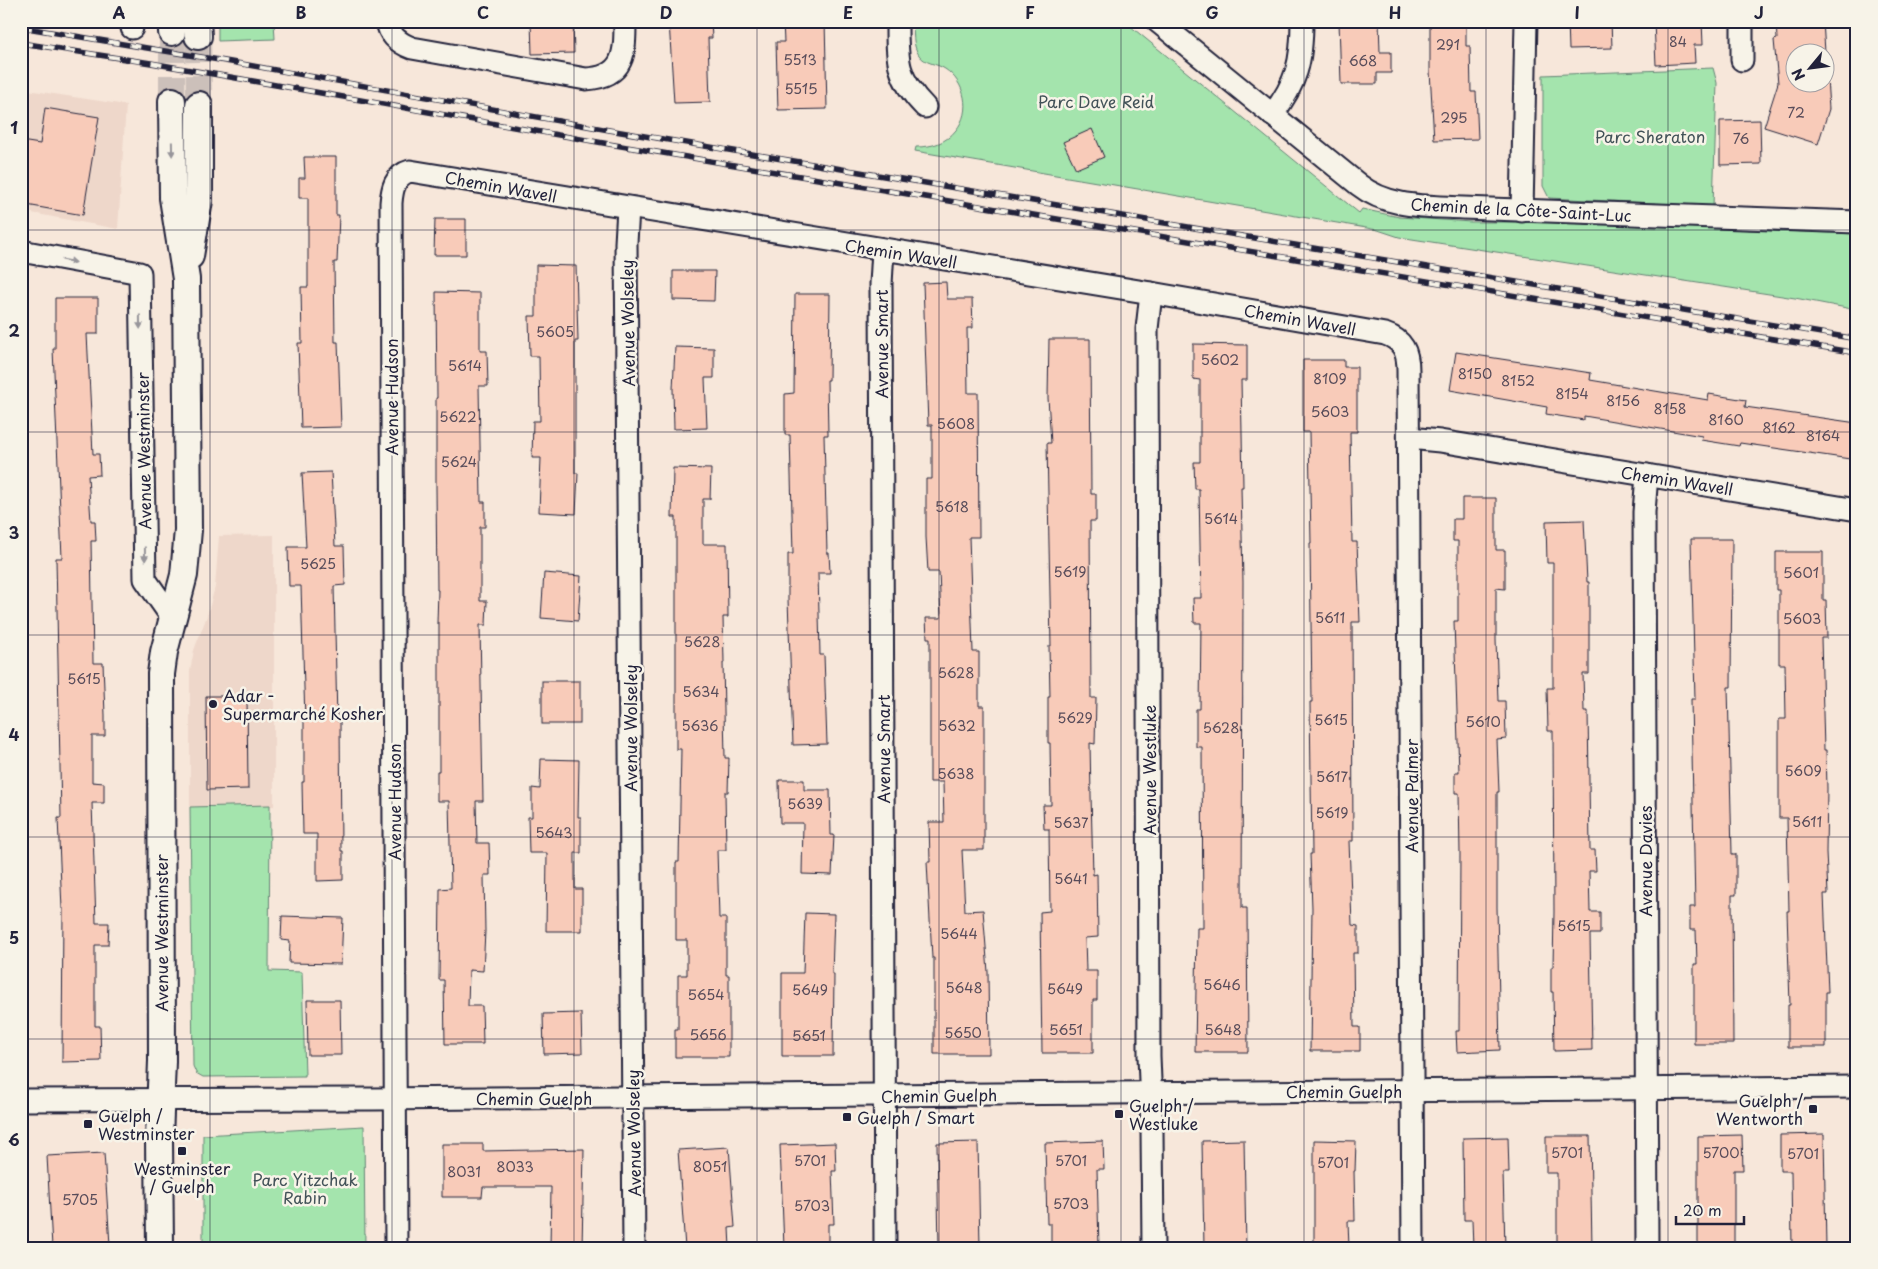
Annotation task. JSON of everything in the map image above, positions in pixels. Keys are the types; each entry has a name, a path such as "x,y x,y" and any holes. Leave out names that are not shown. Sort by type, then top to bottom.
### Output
{"street":[{"path":"388,26 399,42 424,51 586,79 596,79 611,73 620,62 625,44 624,21"},
{"path":"897,21 899,68 911,90 925,107"},
{"name":"Chemin de la Côte-Saint-Luc","path":"1157,21 1359,185 1379,198 1430,206 1522,211 1857,222"},
{"path":"1272,115 1283,101 1297,74 1302,21"},
{"path":"1522,211 1526,21"},
{"path":"1742,21 1742,60"},
{"name":"Avenue Westminster","path":"160,1248 159,1138 162,1052 161,682 162,662 184,575 188,538 186,279 173,198 172,100"},
{"name":"Avenue Westminster","path":"186,279 199,200 198,105"},
{"name":"Chemin Wavell","path":"398,178 406,172 414,170 628,208 1151,293 1385,334 1403,345"},
{"name":"Avenue Hudson","path":"396,1248 390,241 391,194 398,178"},
{"name":"Avenue Wolseley","path":"628,208 626,243 634,1248"},
{"name":"Avenue Smart","path":"883,250 880,284 885,1248"},
{"name":"Avenue Westminster","path":"21,251 140,273 145,579 173,620"},
{"name":"Avenue Westluke","path":"1151,293 1147,329 1149,1036 1153,1248"},
{"name":"Avenue Palmer","path":"1403,345 1408,363 1409,438 1413,1248"},
{"name":"Chemin Wavell","path":"1409,438 1450,443 1857,510"},
{"name":"Avenue Davies","path":"1647,475 1644,512 1647,1248"},
{"name":"Chemin Guelph","path":"21,1100 884,1096 1151,1092 1647,1090 1857,1087"}],"shaded area":[{"path":"21,89 126,105 118,229 21,211"},
{"path":"274,535 274,806 190,807 190,671 194,650 207,616 215,587 219,536"}],"green space":[{"path":"218,21 274,21 275,39 218,41"},
{"name":"Parc Dave Reid","path":"913,21 1124,21 1359,213 1362,209 1399,217 1471,222 1550,222 1857,234 1857,310 1795,298 1399,237 1378,230 915,151 916,147 928,146 948,138 961,122 965,106 961,89 952,75 942,67 924,60 919,55 914,43"},
{"path":"1852,21 1857,21 1857,208 1854,208"},
{"name":"Parc Sheraton","path":"1713,68 1717,83 1713,206 1549,198 1543,186 1543,75"},
{"path":"270,805 269,971 302,972 305,1076 203,1077 196,1073 193,1066 190,807"},
{"name":"Parc Yitzchak Rabin","path":"364,1126 365,1248 203,1248 203,1135"}],"building":[{"path":"531,21 573,21 574,53 532,54"},
{"path":"669,21 711,21 712,38 708,38 710,102 674,103"},
{"path":"783,21 825,21 827,109 778,110 776,42 784,42"},
{"path":"1339,21 1379,21 1380,52 1391,52 1391,73 1377,73 1377,84 1341,84"},
{"path":"1568,21 1611,21 1612,48 1569,49"},
{"path":"1702,21 1703,45 1694,45 1695,63 1656,65 1654,22"},
{"path":"1776,21 1823,21 1824,42 1786,42 1786,92 1828,92 1829,109 1818,144 1764,127 1778,83 1774,40 1777,39"},
{"path":"1430,24 1466,24 1466,46 1470,46 1471,92 1476,92 1478,139 1434,140 1430,71"},
{"path":"45,108 99,117 83,215 21,204 21,141 40,144"},
{"path":"1760,120 1761,164 1720,165 1720,121"},
{"path":"1092,129 1104,157 1076,169 1063,142"},
{"path":"304,157 336,157 336,215 339,215 337,262 334,262 335,342 338,342 341,427 301,428 298,343 302,343 301,287 308,287 308,198 299,198 299,178 305,178"},
{"path":"435,219 466,219 466,255 434,255"},
{"path":"536,265 576,266 578,341 575,341 575,473 578,473 576,514 539,512 541,458 532,458 533,421 540,421 539,356 530,356 529,316 536,316"},
{"path":"673,271 715,271 714,301 673,300"},
{"path":"946,282 947,299 972,299 973,328 967,328 968,393 978,393 979,537 969,537 973,652 979,652 979,706 984,706 984,850 962,850 965,911 983,910 988,972 989,1054 934,1054 934,958 932,958 927,862 930,862 929,822 944,822 943,782 930,782 930,638 927,638 926,618 941,618 939,572 928,572 926,537 926,479 932,479 932,425 928,425 923,283"},
{"path":"436,292 480,293 480,351 487,351 488,386 479,386 481,502 485,502 485,527 480,527 480,601 487,601 486,625 480,625 483,801 476,801 477,843 489,843 490,875 484,875 485,931 483,971 469,970 468,1006 482,1006 483,1044 445,1044 444,980 439,980 440,889 451,888 449,801 437,801 437,771 439,771 439,623 437,623"},
{"path":"795,294 830,294 829,380 827,380 828,435 824,435 827,553 829,553 830,573 818,573 820,655 824,655 827,744 793,745 788,554 793,554 790,435 785,435 785,394 794,393"},
{"path":"55,298 98,298 98,334 87,334 93,454 99,454 100,475 88,476 91,521 95,521 96,541 91,541 93,663 103,663 105,715 105,736 92,736 92,782 104,783 104,803 92,803 96,923 109,923 108,945 95,945 95,1026 100,1026 101,1061 62,1062 63,908 58,818 61,818 56,558 62,558 53,349 55,349"},
{"path":"1049,339 1090,339 1091,494 1096,494 1096,521 1090,521 1091,698 1096,698 1095,744 1090,743 1093,875 1097,874 1098,937 1085,938 1086,971 1097,971 1097,1000 1093,1000 1093,1053 1042,1053 1040,912 1050,911 1049,829 1044,829 1043,805 1051,805 1050,743 1048,743 1048,697 1050,697 1049,646 1051,646 1047,443 1051,443 1048,398"},
{"path":"1193,344 1247,345 1247,380 1241,380 1243,487 1241,487 1243,582 1242,908 1247,908 1248,1052 1195,1052 1197,928 1203,928 1202,747 1196,747 1196,709 1200,709 1201,623 1194,623 1193,598 1201,598 1199,489 1195,489 1194,462 1200,462 1200,380 1193,379"},
{"path":"675,347 714,348 714,378 705,378 707,428 674,429"},
{"path":"1456,352 1591,373 1590,380 1708,400 1709,394 1746,400 1745,407 1857,423 1857,460 1740,443 1739,446 1701,440 1702,436 1584,416 1584,420 1546,414 1547,407 1450,390"},
{"path":"1303,360 1344,360 1344,367 1357,367 1357,432 1350,432 1352,542 1357,542 1360,622 1352,622 1353,841 1349,841 1352,925 1358,926 1358,953 1353,953 1354,1027 1360,1027 1360,1051 1310,1051 1312,908 1310,854 1312,854 1310,702 1312,702 1311,543 1309,432 1303,432"},
{"path":"673,468 711,469 710,499 703,499 703,544 727,544 728,617 723,617 723,663 725,758 729,758 728,792 725,792 726,850 717,850 719,918 726,918 726,975 729,975 729,1057 675,1057 675,1029 678,1029 678,975 687,975 687,940 676,940 676,862 679,862 681,749 676,749 676,517 672,517"},
{"path":"331,472 335,546 344,546 345,585 334,586 337,721 340,721 343,880 317,881 317,834 303,834 302,782 304,782 305,721 301,586 289,586 288,547 306,547 302,473"},
{"path":"1462,498 1496,498 1496,550 1505,550 1505,589 1496,588 1496,640 1498,701 1505,701 1506,739 1497,740 1499,792 1497,792 1497,907 1500,1050 1457,1052 1456,1031 1459,1031 1460,854 1459,793 1455,793 1455,772 1459,772 1454,621 1458,621 1458,541 1453,541 1453,519 1462,519"},
{"path":"1584,520 1587,582 1589,582 1589,674 1583,674 1584,711 1588,711 1590,850 1595,850 1596,871 1589,871 1590,912 1600,912 1600,934 1590,934 1592,1050 1554,1051 1553,992 1551,992 1554,912 1553,731 1548,731 1547,688 1553,688 1553,563 1547,563 1546,521"},
{"path":"1691,539 1732,539 1731,687 1728,687 1732,854 1736,854 1736,895 1732,895 1733,1044 1694,1044 1694,964 1697,964 1696,930 1690,930 1690,907 1695,907 1691,699 1695,699"},
{"path":"1776,552 1823,552 1823,600 1826,600 1827,638 1821,638 1827,788 1826,852 1828,894 1824,894 1828,992 1826,992 1826,1047 1788,1047 1788,1005 1790,1005 1787,818 1779,818 1779,719 1786,719 1785,664 1779,664 1779,590 1776,590"},
{"path":"544,573 581,576 578,621 541,618"},
{"path":"542,681 580,681 580,724 542,724"},
{"path":"206,696 247,696 248,789 207,790"},
{"path":"541,759 579,760 578,817 581,817 581,853 575,853 575,889 582,889 582,931 546,931 547,853 529,853 528,817 532,817 532,788 540,789"},
{"path":"779,780 804,780 804,790 830,790 831,835 834,835 832,875 802,874 803,823 780,823"},
{"path":"805,913 834,914 832,974 834,974 833,1056 782,1056 782,973 803,973"},
{"path":"282,916 343,918 341,964 289,963 290,941 281,940"},
{"path":"307,1000 340,1000 341,1055 308,1055"},
{"path":"581,1013 582,1053 544,1054 543,1014"},
{"path":"1824,1134 1826,1248 1792,1248 1791,1171 1780,1171 1780,1135"},
{"path":"1742,1135 1743,1170 1734,1170 1734,1248 1698,1248 1698,1136"},
{"path":"1546,1136 1590,1136 1592,1248 1557,1248 1557,1173 1546,1173"},
{"path":"1508,1137 1509,1173 1503,1173 1505,1248 1473,1248 1472,1220 1464,1220 1463,1138"},
{"path":"1244,1140 1246,1248 1204,1248 1202,1141"},
{"path":"1314,1140 1356,1141 1354,1171 1355,1221 1348,1221 1349,1248 1314,1248"},
{"path":"1103,1141 1104,1169 1097,1169 1099,1248 1051,1248 1051,1224 1047,1224 1045,1143"},
{"path":"978,1142 980,1248 939,1248 937,1143"},
{"path":"835,1143 836,1171 832,1171 834,1224 828,1224 828,1248 784,1248 780,1145"},
{"path":"442,1144 483,1144 483,1151 584,1149 582,1248 550,1248 551,1187 483,1187 482,1197 442,1197"},
{"path":"729,1147 735,1227 729,1228 730,1248 685,1248 678,1150"},
{"path":"104,1153 110,1245 52,1247 47,1156"}],"tunnel":[{"path":"172,32 172,101"},
{"path":"198,36 199,105"}],"railway":[{"path":"21,27 231,62 609,130 1857,339"},
{"path":"21,43 151,63 609,144 1857,353"}],"place":[{"name":"Adar - Supermarché Kosher","path":"213,704"},
{"name":"Guelph / Wentworth","path":"1813,1109"},
{"name":"Guelph / Westluke","path":"1119,1114"},
{"name":"Guelph / Smart","path":"847,1117"},
{"name":"Guelph / Westminster","path":"88,1124"},
{"name":"Westminster / Guelph","path":"182,1151"}]}
